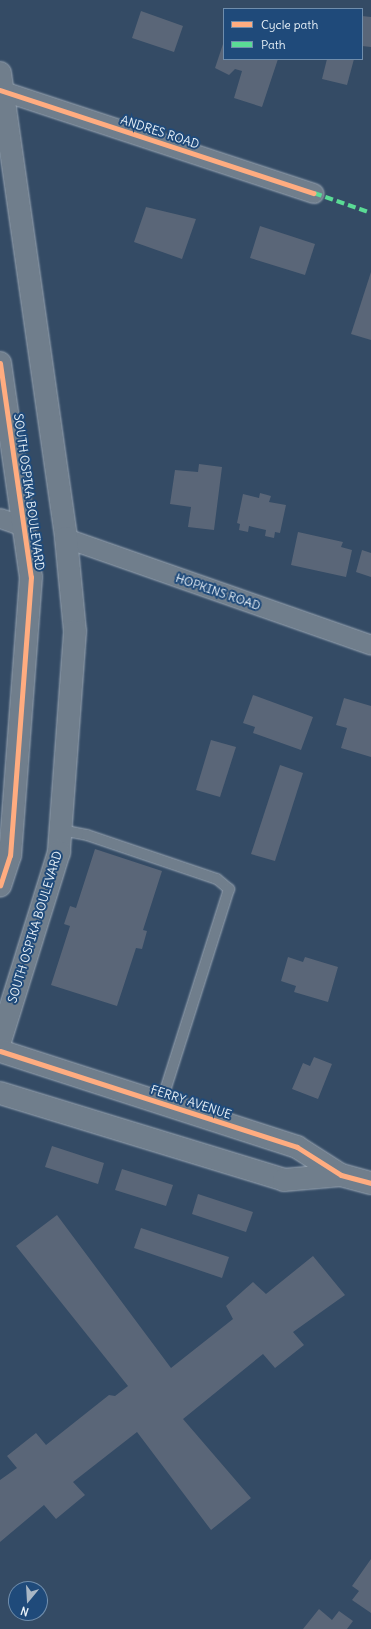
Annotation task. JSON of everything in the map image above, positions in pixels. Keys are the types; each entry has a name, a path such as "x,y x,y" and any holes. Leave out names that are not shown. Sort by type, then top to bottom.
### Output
{"main road":[{"name":"SOUTH OSPIKA BOULEVARD","path":"0,1041 59,852 75,632 66,538 1,85"},
{"name":"SOUTH OSPIKA BOULEVARD","path":"0,363 31,577 10,855 0,885"},
{"name":"FERRY AVENUE","path":"0,1051 297,1146 341,1175 371,1183"},
{"name":"FERRY AVENUE","path":"0,1093 284,1180 341,1175"}],"street":[{"name":"ANDRES ROAD","path":"1,85 314,193"},
{"path":"0,518 23,526"},
{"name":"HOPKINS ROAD","path":"66,538 371,645"}],"lane":[{"path":"61,830 87,835 217,879 229,889 161,1103"}],"building":[{"path":"141,11 183,26 174,52 132,38"},
{"path":"363,16 371,17 371,47 363,46"},
{"path":"223,44 223,60 278,60 262,107 234,98 242,71 235,69 229,75 215,68"},
{"path":"327,60 354,60 347,85 322,79"},
{"path":"146,207 196,219 182,259 134,242"},
{"path":"260,226 315,244 305,275 250,258"},
{"path":"371,272 371,340 351,334"},
{"path":"199,464 222,467 214,530 188,527 191,507 170,504 175,470 198,472"},
{"path":"260,493 271,496 269,502 286,505 280,533 275,532 274,538 265,536 266,530 249,526 248,532 239,530 240,524 237,523 243,494 259,498"},
{"path":"298,532 343,542 341,547 352,550 346,577 291,565"},
{"path":"362,550 371,553 371,577 356,572"},
{"path":"253,695 313,717 301,750 253,733 255,727 243,723"},
{"path":"344,698 371,706 371,757 341,748 347,728 336,725"},
{"path":"211,740 236,747 220,797 196,790"},
{"path":"280,765 303,773 275,861 251,854"},
{"path":"95,849 162,871 143,930 147,931 142,949 136,948 117,1006 51,985 70,926 64,924 70,906 76,908"},
{"path":"288,957 303,962 305,957 338,967 328,1002 294,992 296,986 281,981"},
{"path":"314,1057 332,1064 318,1099 292,1089 303,1063 310,1066"},
{"path":"52,1146 104,1163 98,1184 45,1167"},
{"path":"122,1169 173,1185 166,1206 115,1190"},
{"path":"198,1194 253,1212 246,1232 192,1214"},
{"path":"57,1215 171,1368 233,1319 226,1306 253,1282 266,1294 313,1256 345,1295 293,1332 304,1345 275,1368 263,1354 183,1419 251,1498 211,1530 137,1432 73,1482 85,1495 56,1519 44,1505 0,1542 0,1480 17,1468 7,1456 36,1433 46,1445 109,1395 115,1396 128,1386 16,1246"},
{"path":"141,1228 229,1257 222,1278 134,1248"},
{"path":"371,1559 371,1613 352,1600 359,1591 352,1586"},
{"path":"319,1609 332,1620 339,1611 353,1621 347,1629 303,1629"}],"marked path":[{"path":"314,193 371,213"}],"cycle path":[{"path":"0,90 314,193"},
{"path":"0,363 31,577 10,855 0,885"},
{"path":"0,1051 297,1147 341,1175 371,1183"}]}
